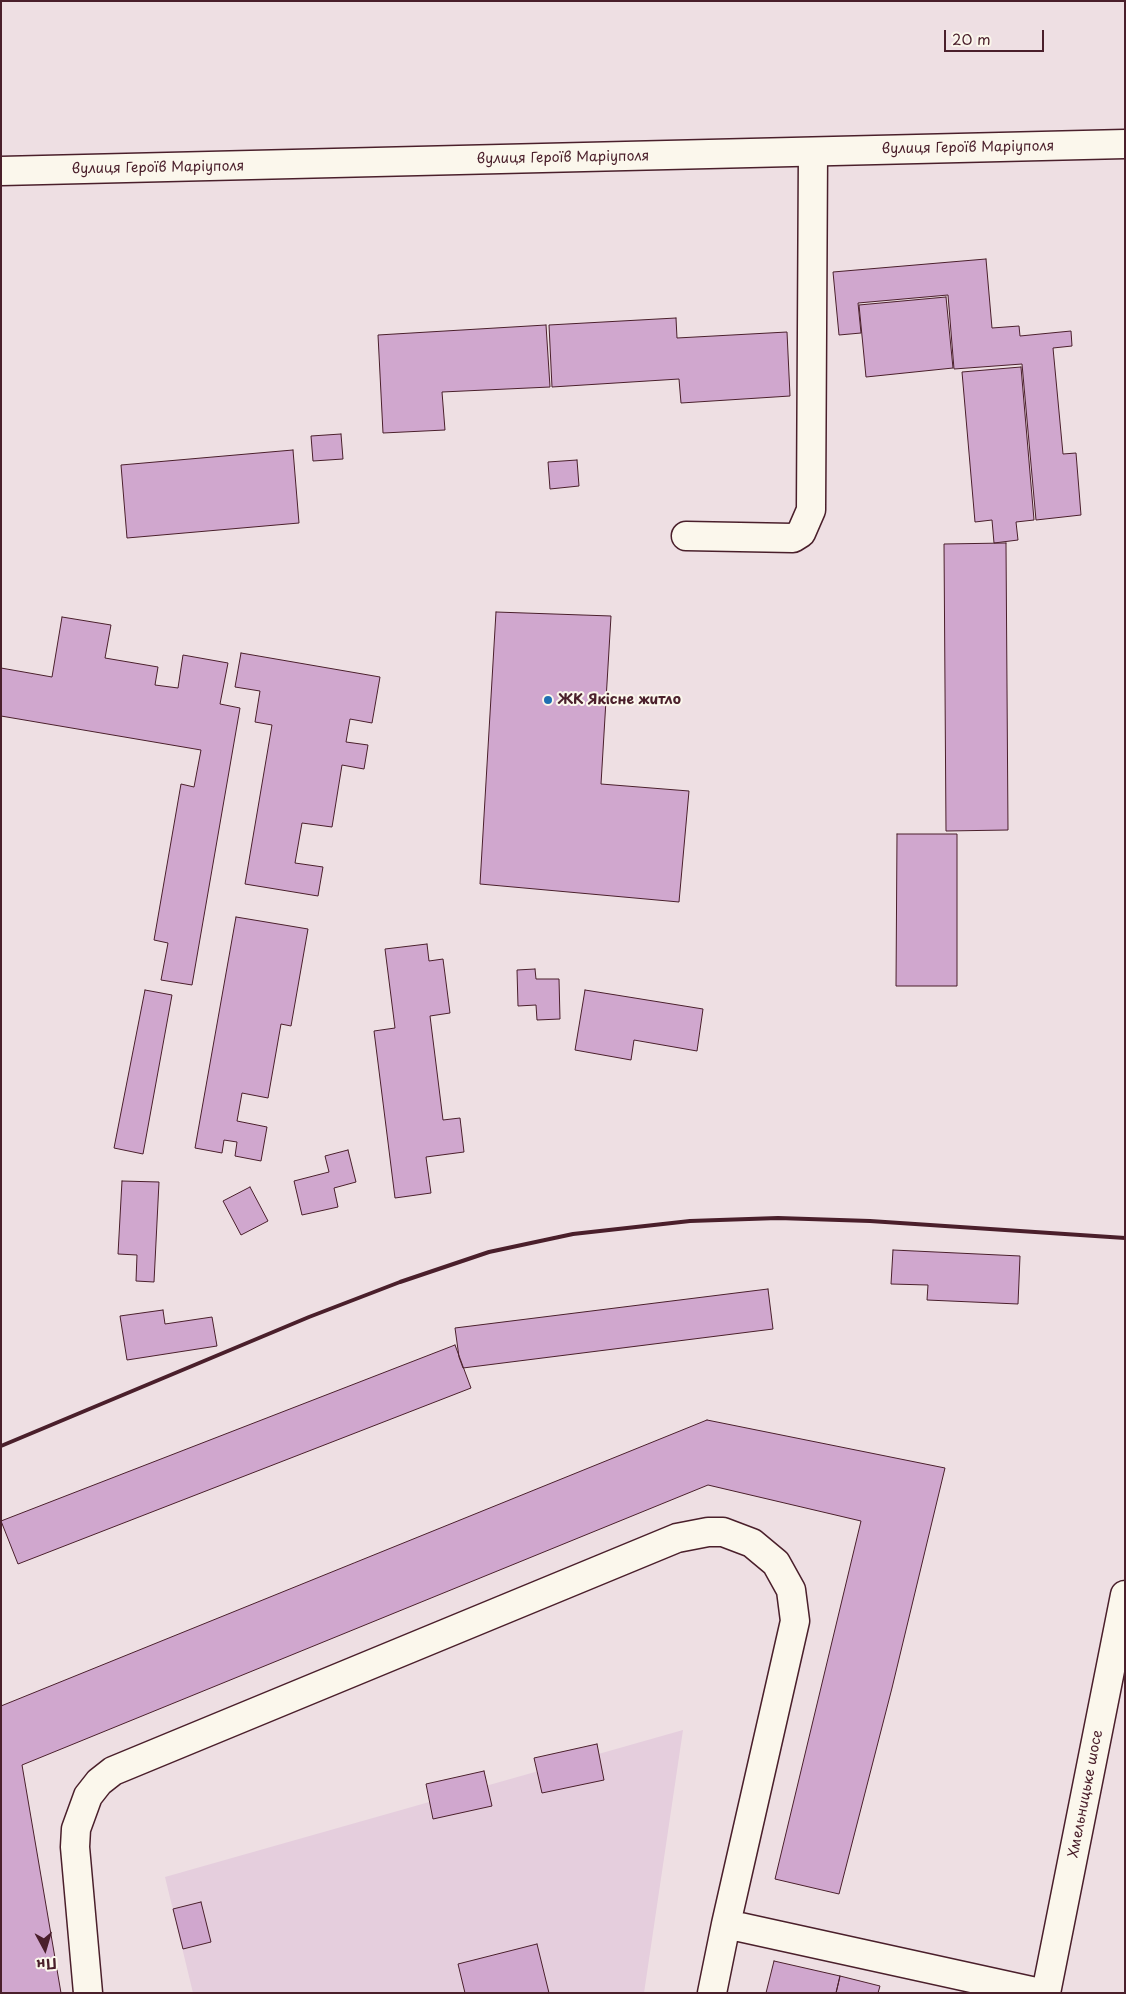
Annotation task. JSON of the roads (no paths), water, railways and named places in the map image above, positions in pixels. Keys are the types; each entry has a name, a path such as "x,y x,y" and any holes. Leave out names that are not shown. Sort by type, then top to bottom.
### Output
{"main road":[{"name":"вулиця Героїв Маріуполя","path":"1,171 1125,144"},
{"path":"686,536 793,538 801,533 811,510 813,152"},
{"path":"88,1993 76,1829 88,1796 99,1782 113,1770 677,1538 708,1532 723,1532 752,1543 776,1563 791,1590 795,1621 712,1993"},
{"name":"Хмельницьке шосе","path":"1046,1993 1114,1710 1125,1595"},
{"path":"726,1924 1040,1993"}],"railway":[{"path":"1,1446 309,1317 400,1282 489,1252 573,1234 690,1221 778,1218 870,1221 1125,1238"}],"place":[{"name":"ЖК Якісне житло","path":"548,700"}]}
